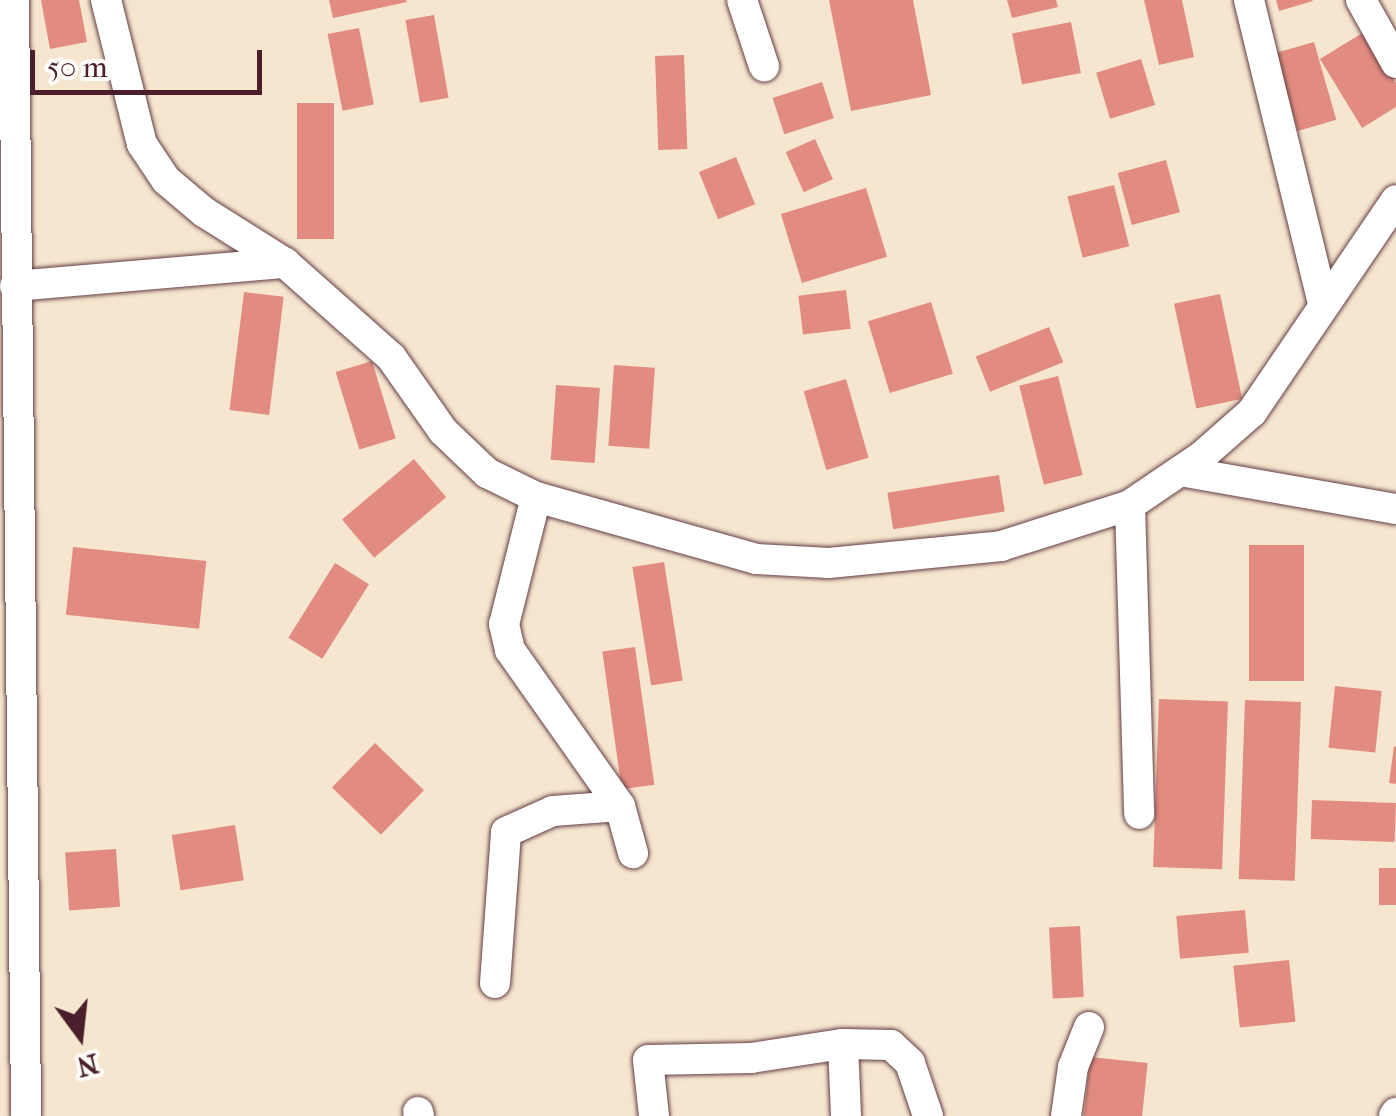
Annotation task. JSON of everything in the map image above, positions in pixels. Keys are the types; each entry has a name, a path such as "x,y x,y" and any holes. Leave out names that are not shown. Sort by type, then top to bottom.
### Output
{"street":[{"path":"14,0 26,1116"},
{"path":"106,0 142,144 158,168 204,212 286,262 391,357 442,430 487,473 536,497 756,560 828,563 1001,546 1130,506 1252,412 1396,200"},
{"path":"742,0 764,66"},
{"path":"1249,0 1323,303"},
{"path":"1361,0 1396,64"},
{"path":"15,286 286,262"},
{"path":"1180,471 1396,509"},
{"path":"536,497 504,624 510,650 620,806 633,853"},
{"path":"1130,506 1139,814"},
{"path":"494,984 506,832 554,810 620,806"},
{"path":"1066,1116 1073,1067 1089,1028"},
{"path":"844,1044 846,1116"},
{"path":"654,1116 648,1060 751,1058 844,1044 891,1045 910,1063 928,1116"}],"building":[{"path":"41,0 79,0 87,42 50,49"},
{"path":"329,0 406,0 407,2 333,18"},
{"path":"829,0 913,0 931,95 851,111"},
{"path":"1007,0 1056,0 1058,7 1012,18"},
{"path":"1144,0 1182,0 1194,57 1159,65"},
{"path":"1276,0 1312,0 1313,1 1279,11"},
{"path":"434,15 449,98 420,103 405,20"},
{"path":"1071,22 1081,73 1022,84 1012,33"},
{"path":"359,28 374,105 342,111 328,34"},
{"path":"1364,32 1396,83 1396,107 1362,128 1320,59"},
{"path":"1314,42 1336,120 1298,131 1276,53"},
{"path":"684,55 687,149 658,150 655,56"},
{"path":"1141,59 1155,105 1110,119 1096,73"},
{"path":"822,82 834,118 784,134 773,98"},
{"path":"297,103 334,103 334,239 297,239"},
{"path":"815,139 833,179 804,192 786,152"},
{"path":"736,157 755,204 718,219 699,172"},
{"path":"1166,160 1180,212 1132,225 1118,173"},
{"path":"1114,185 1129,246 1083,258 1067,197"},
{"path":"866,188 887,257 802,283 781,214"},
{"path":"846,290 851,329 803,335 798,296"},
{"path":"244,292 284,297 269,415 229,410"},
{"path":"1220,294 1242,399 1196,408 1174,304"},
{"path":"931,302 953,374 890,393 868,321"},
{"path":"1049,327 1063,362 990,392 976,357"},
{"path":"372,361 396,438 359,450 336,372"},
{"path":"614,365 655,368 649,449 608,446"},
{"path":"1058,376 1083,475 1044,485 1019,386"},
{"path":"846,379 869,458 826,470 804,391"},
{"path":"556,385 600,388 595,463 551,460"},
{"path":"414,459 446,497 374,558 342,519"},
{"path":"999,475 1005,512 893,529 887,493"},
{"path":"1249,545 1304,545 1304,681 1249,681"},
{"path":"73,547 206,561 199,629 66,615"},
{"path":"664,562 683,681 651,686 632,567"},
{"path":"335,563 369,584 322,659 288,638"},
{"path":"635,647 654,785 622,789 602,652"},
{"path":"1335,686 1382,691 1375,753 1329,748"},
{"path":"1159,699 1228,701 1222,869 1153,867"},
{"path":"1245,700 1301,702 1295,881 1239,879"},
{"path":"375,743 424,790 381,835 332,788"},
{"path":"1396,747 1396,784 1389,783"},
{"path":"1312,800 1396,803 1395,842 1311,839"},
{"path":"235,825 244,880 181,890 172,835"},
{"path":"116,849 120,907 69,910 65,853"},
{"path":"1379,868 1396,868 1396,905 1379,905"},
{"path":"1245,910 1249,953 1180,959 1176,916"},
{"path":"1080,926 1084,997 1053,999 1049,928"},
{"path":"1289,960 1295,1022 1240,1028 1233,966"},
{"path":"1090,1057 1148,1063 1142,1116 1084,1116"}]}
